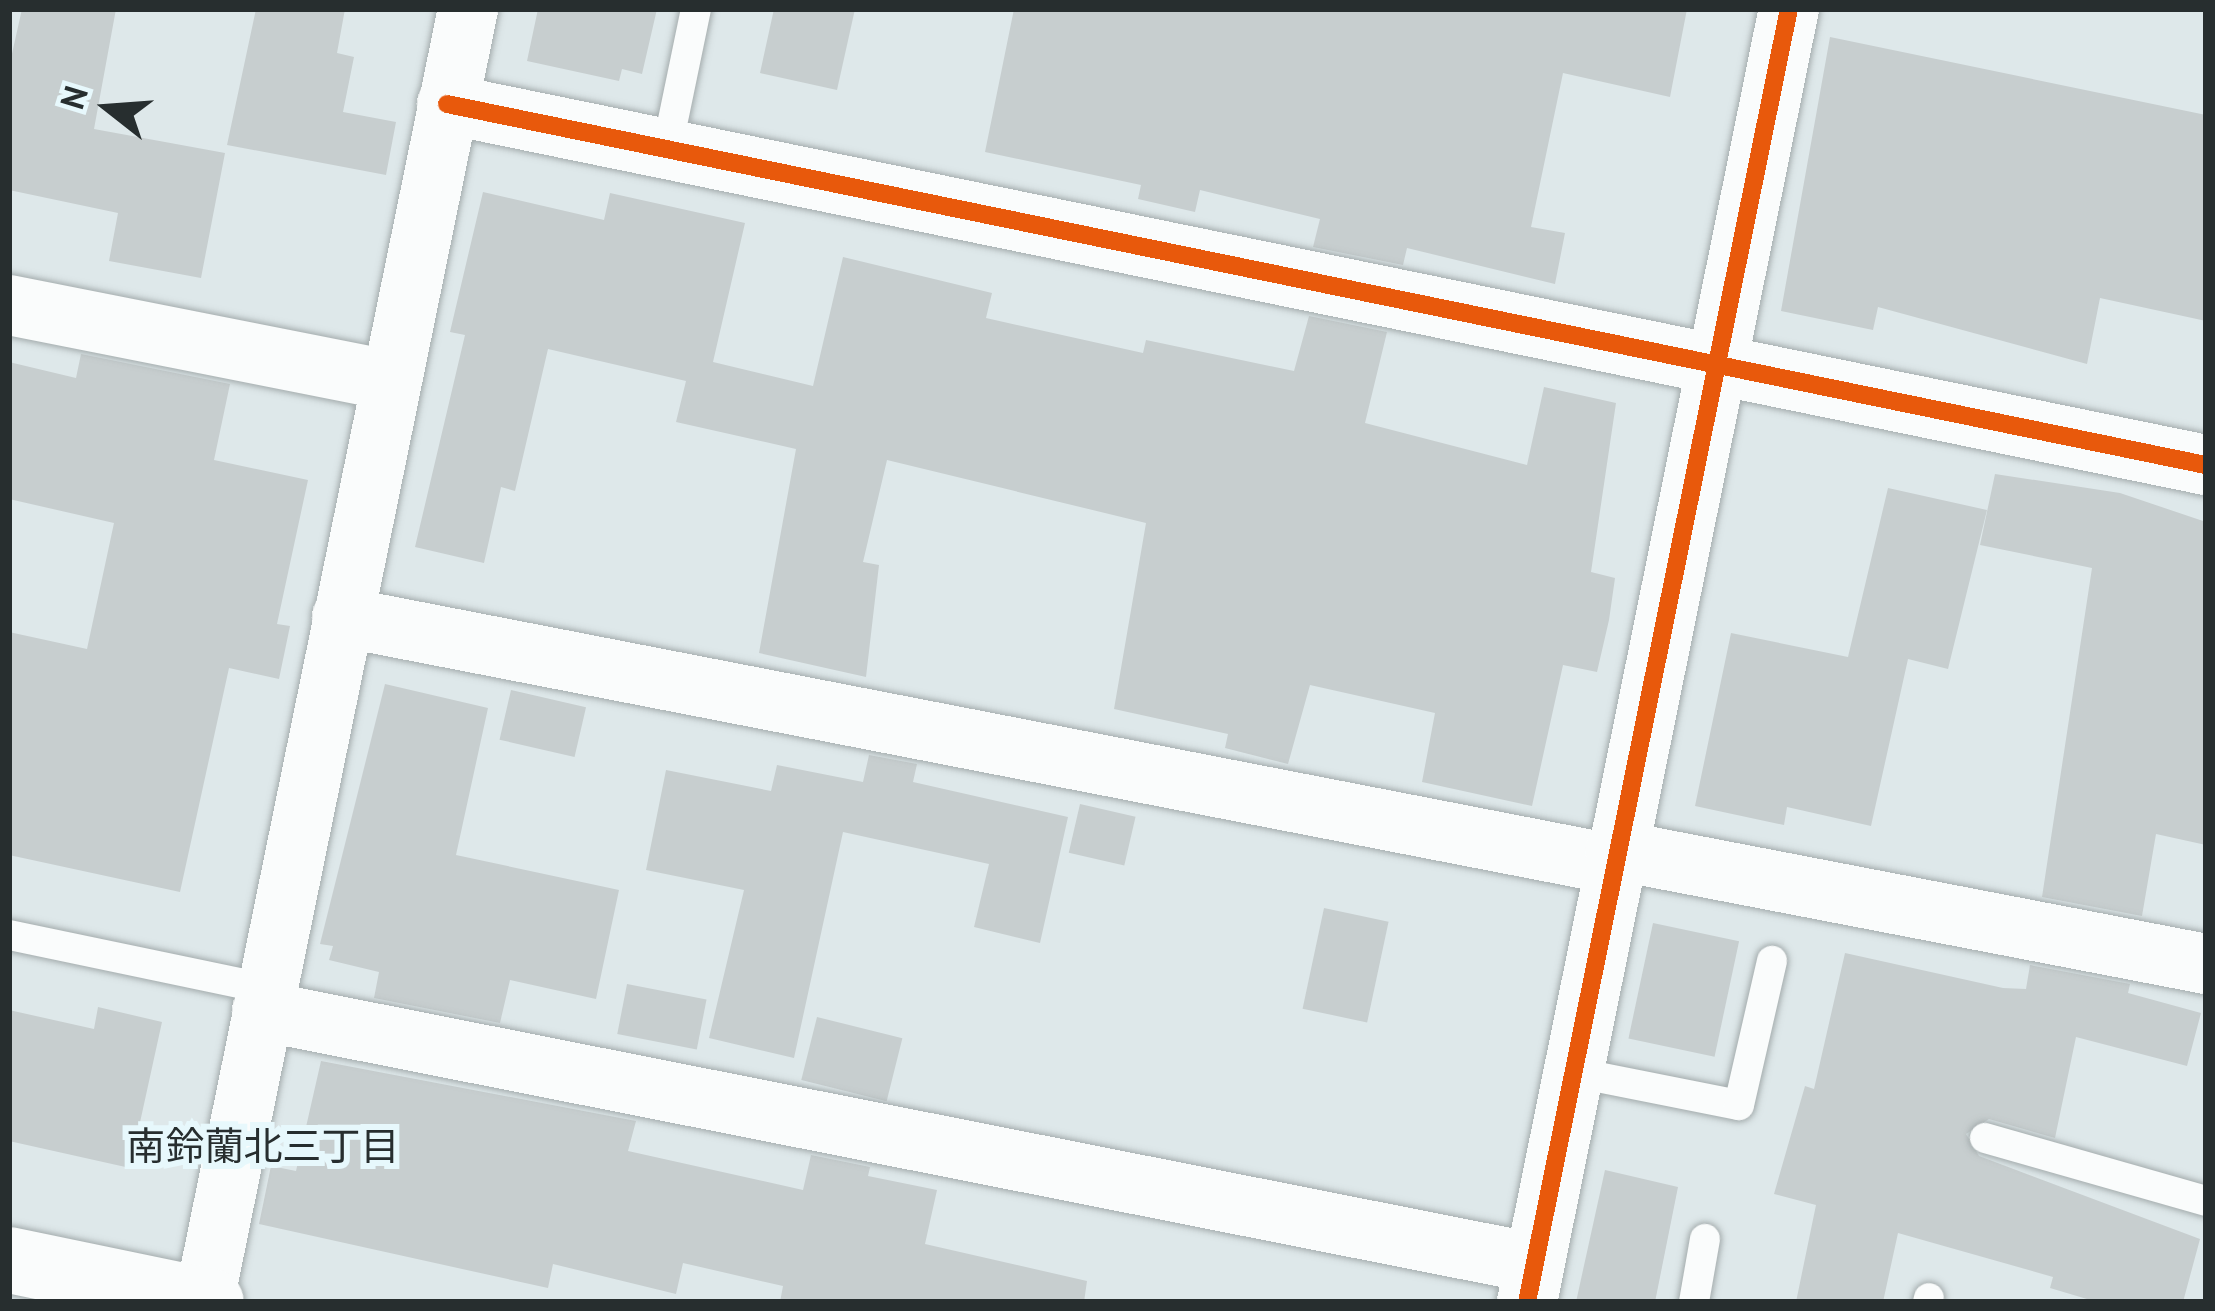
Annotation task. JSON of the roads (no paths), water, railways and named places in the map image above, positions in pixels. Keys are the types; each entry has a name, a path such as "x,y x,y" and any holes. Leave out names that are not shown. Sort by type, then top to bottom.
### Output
{"street":[{"path":"25,1276 208,1301 388,380 468,9"},
{"path":"264,1000 1531,1283 1613,857 1789,9"},
{"path":"447,104 2206,465"},
{"path":"9,305 388,380"},
{"path":"342,617 2206,964"}],"lane":[{"path":"668,149 696,9"},
{"path":"9,934 264,1000"},
{"path":"1572,1072 1738,1106 1772,961"},
{"path":"1984,1138 2206,1201"},
{"path":"1694,1302 1706,1239"}],"district":[{"name":"南鈴蘭北三丁目","path":"263,1146"}]}
